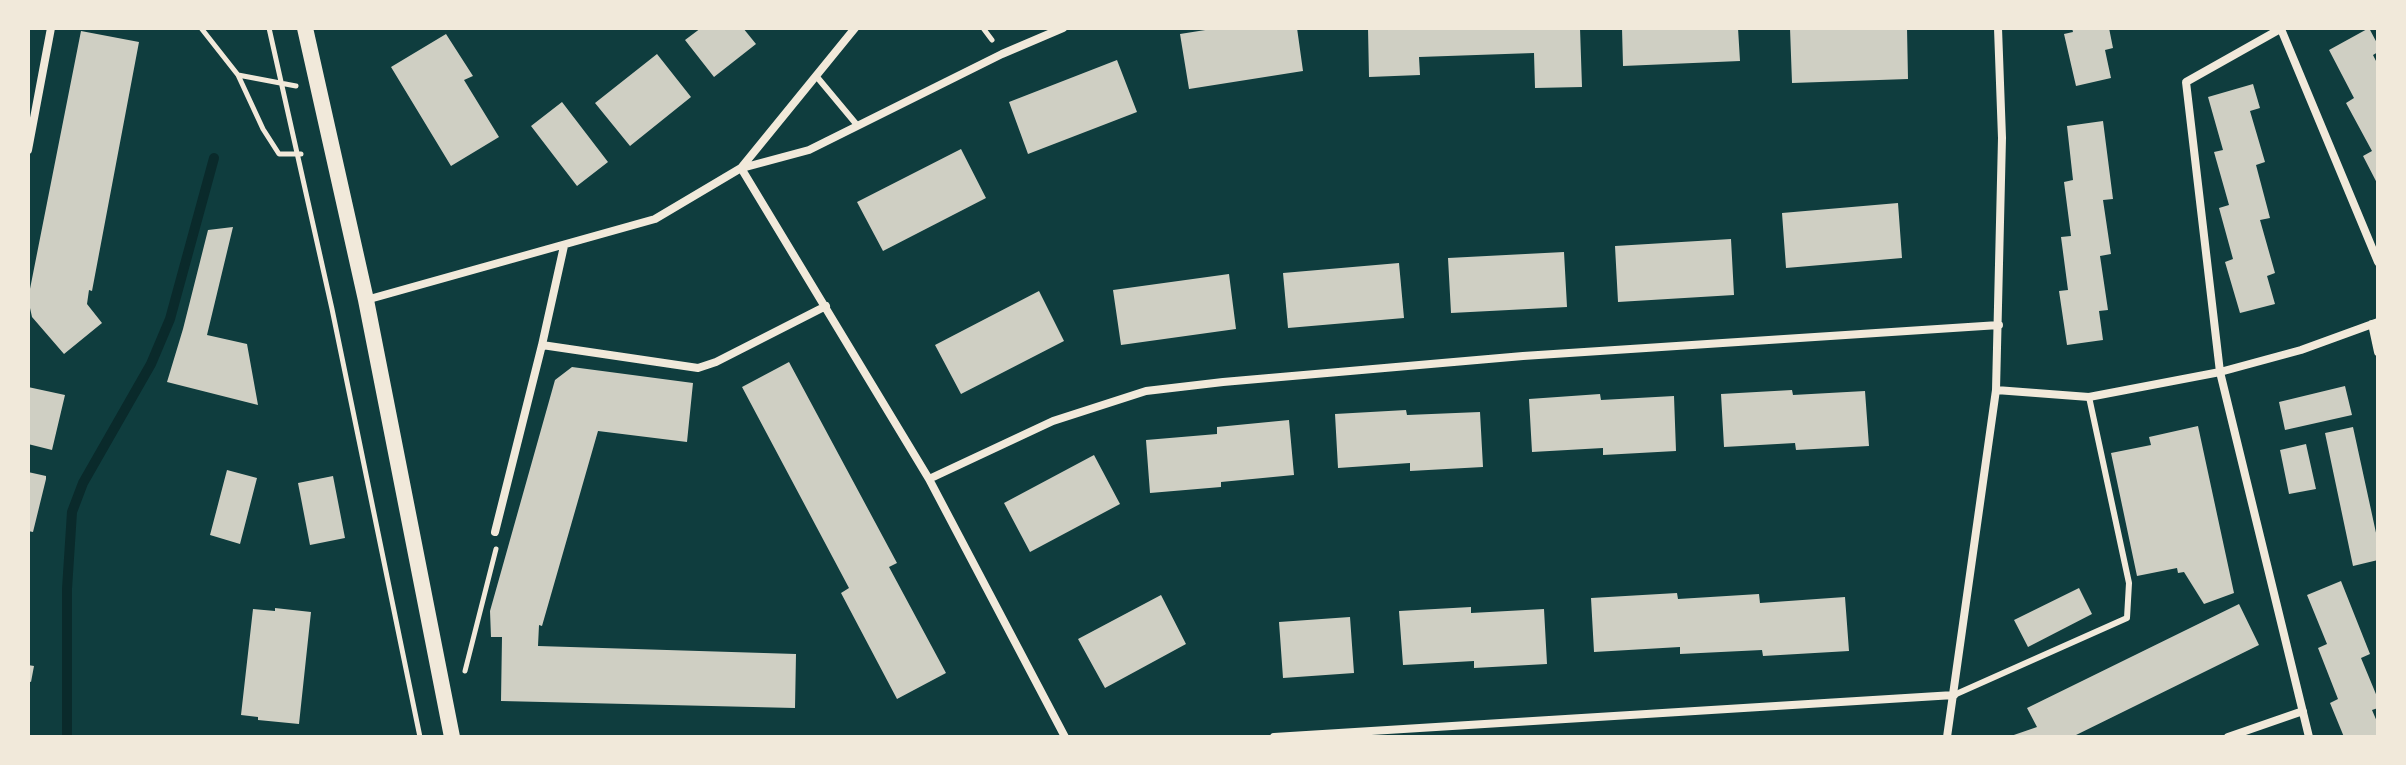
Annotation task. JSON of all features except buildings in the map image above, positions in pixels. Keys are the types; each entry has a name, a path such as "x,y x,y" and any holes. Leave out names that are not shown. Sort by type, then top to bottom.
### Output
{"main road":[{"path":"305,28 366,300 452,737"}],"street":[{"path":"28,150 51,28"},
{"path":"741,168 855,28"},
{"path":"366,300 655,219 741,168 809,150 1002,54 1063,28"},
{"path":"1947,737 1996,390 2002,138 1998,28"},
{"path":"2309,737 2220,372 2186,82 2282,28 2378,262"},
{"path":"741,168 929,479 1065,737"},
{"path":"495,532 564,246"},
{"path":"542,345 698,368 716,362 826,306"},
{"path":"1996,390 2089,397 2220,372 2301,350 2375,323 2378,352"},
{"path":"929,479 1053,421 1146,391 1523,356 1999,325"},
{"path":"1274,737 1954,695"},
{"path":"2228,737 2303,711"}],"lane":[{"path":"817,77 857,125"},
{"path":"1954,695 2127,618 2129,583 2089,397"}],"path":[{"path":"201,28 238,75 263,129 279,154 335,154"},
{"path":"269,28 420,737"},
{"path":"238,75 320,89"},
{"path":"468,660 496,547 495,532"}],"waterway":[{"path":"67,737 67,589 72,512 83,483 151,364 170,319 214,158"}]}
